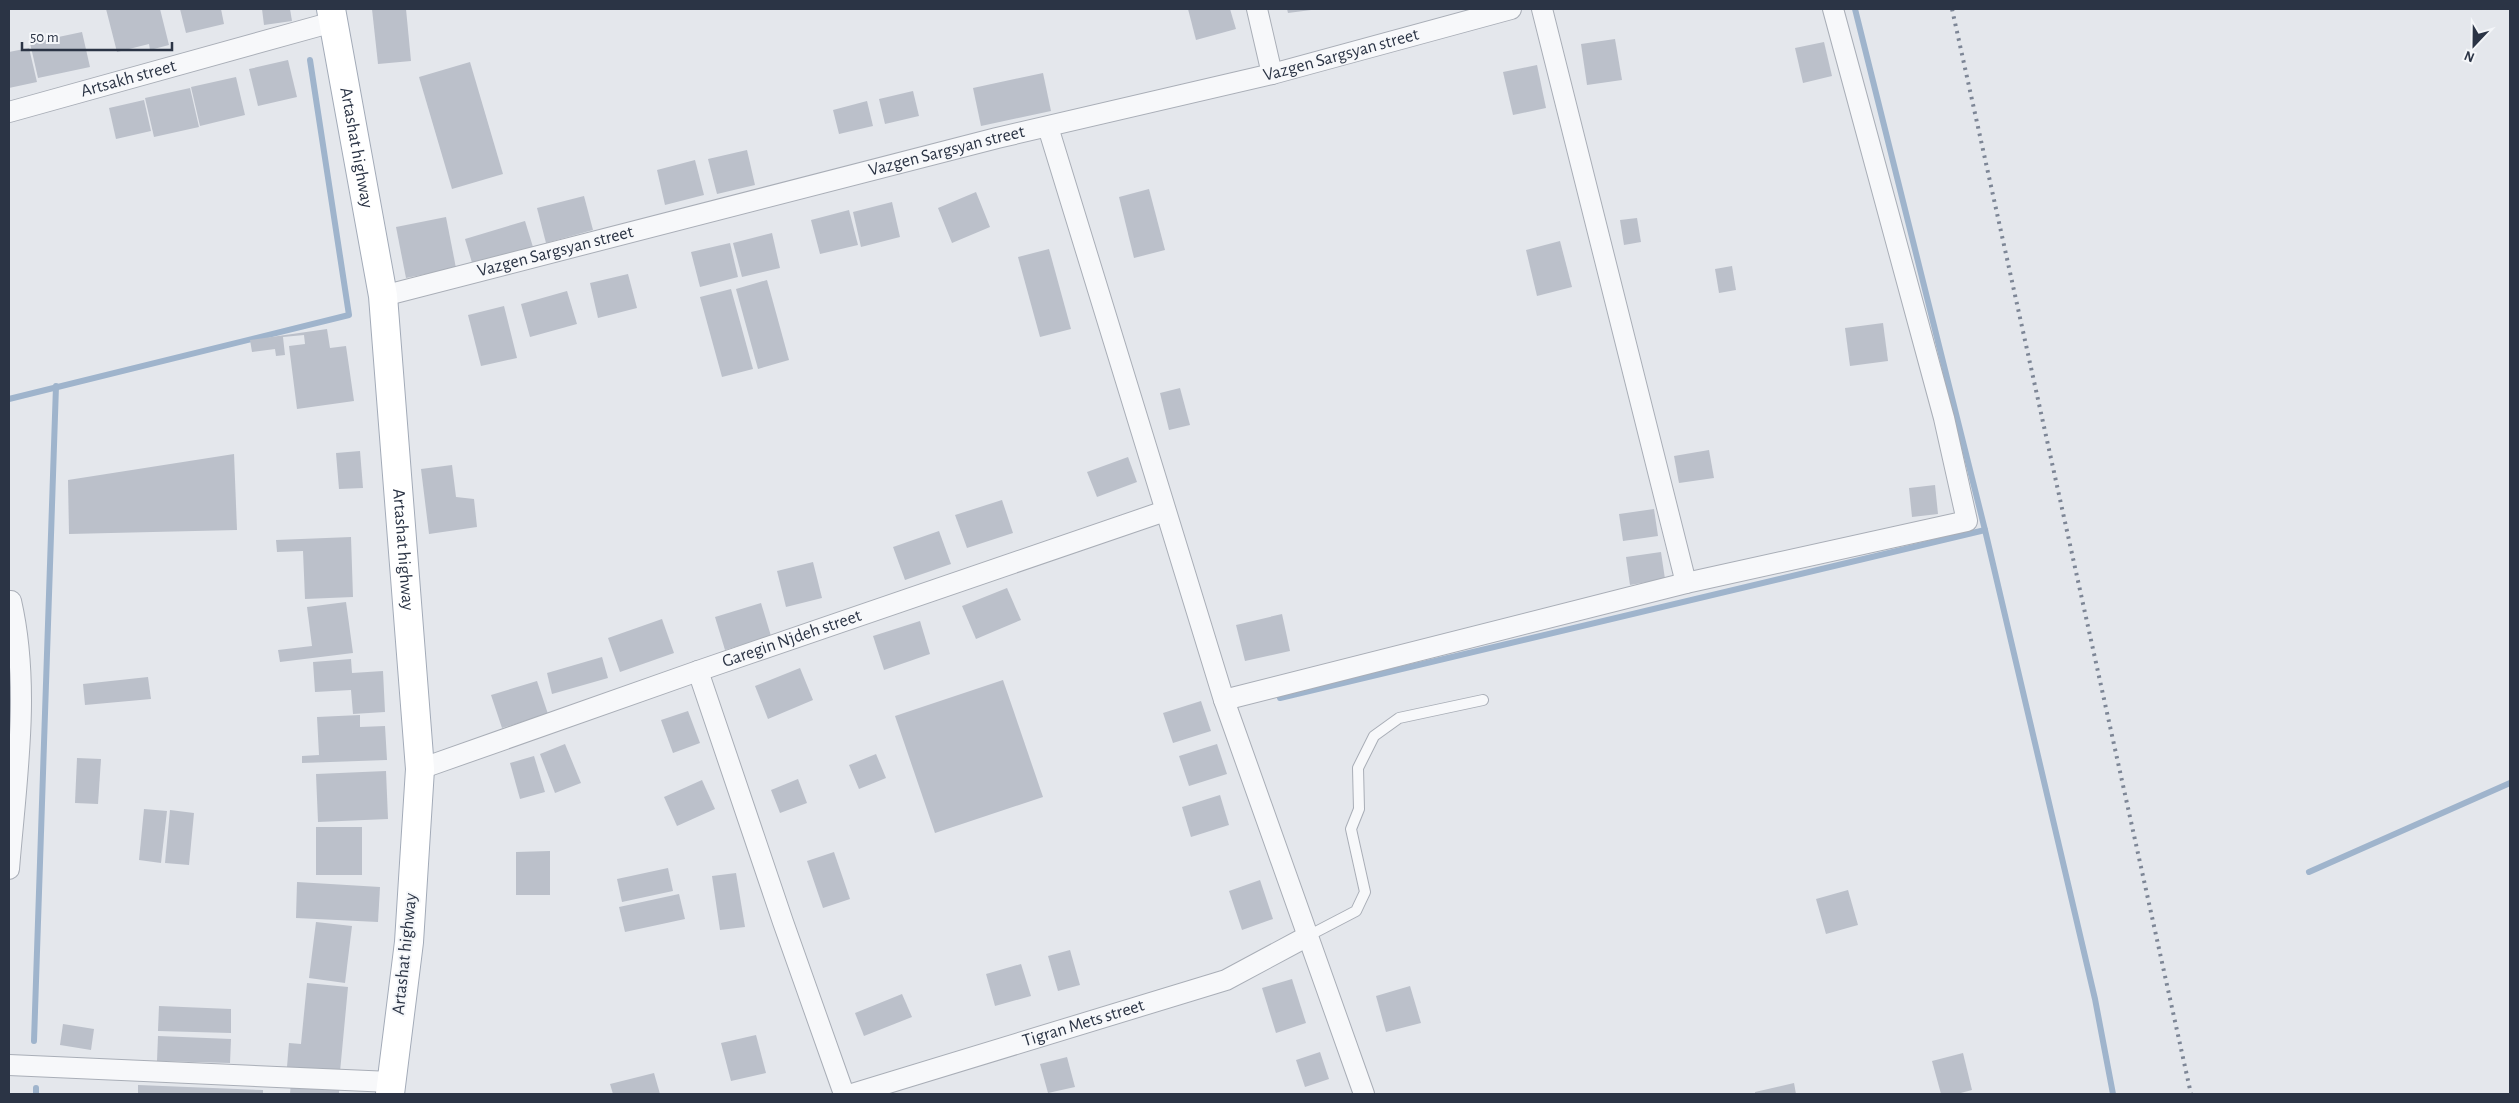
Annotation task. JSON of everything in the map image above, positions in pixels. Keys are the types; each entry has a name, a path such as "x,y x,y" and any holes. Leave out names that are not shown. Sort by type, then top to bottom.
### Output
{"main road":[{"name":"Artashat highway","path":"332,15 383,296 420,768 408,942 390,1088"}],"street":[{"path":"1257,9 1272,74"},
{"name":"Vazgen Sargsyan street","path":"383,296 988,140 1272,74 1511,9"},
{"path":"1542,9 1686,583"},
{"path":"1224,700 1686,583 1967,521 1944,418 1833,9"},
{"name":"Artsakh street","path":"9,112 332,15"},
{"path":"1048,127 1224,700 1364,1094"},
{"name":"Garegin Njdeh street","path":"420,768 1165,511"},
{"path":"9,869 18,757 20,669 19,636 10,601"},
{"path":"698,671 783,922 844,1094"},
{"name":"Tigran Mets street","path":"852,1094 1226,980 1308,936"},
{"path":"9,1065 390,1088"}],"lane":[{"path":"1308,936 1356,911 1365,892 1351,829 1359,809 1358,768 1374,736 1399,718 1483,700"}],"building":[{"path":"106,9 160,9 169,45 150,50 149,44 117,52"},
{"path":"180,9 221,9 224,24 186,33"},
{"path":"262,9 290,9 292,21 264,25"},
{"path":"372,9 406,9 411,61 378,64"},
{"path":"1188,9 1230,9 1236,29 1196,40"},
{"path":"1287,9 1310,9 1311,10 1288,13"},
{"path":"82,32 90,67 38,78 30,43"},
{"path":"1615,39 1622,80 1587,85 1581,44"},
{"path":"1824,42 1832,76 1803,83 1795,48"},
{"path":"29,48 37,82 9,88 9,52"},
{"path":"288,60 297,97 258,106 249,69"},
{"path":"470,62 503,174 452,189 419,77"},
{"path":"1537,65 1546,108 1513,115 1503,72"},
{"path":"1043,73 1051,111 981,126 973,88"},
{"path":"236,77 245,115 200,126 191,87"},
{"path":"190,88 199,127 154,137 145,98"},
{"path":"913,91 919,116 885,124 879,99"},
{"path":"144,100 151,131 116,139 109,108"},
{"path":"867,101 873,126 839,134 833,110"},
{"path":"747,150 755,185 717,194 708,159"},
{"path":"695,160 704,195 665,205 657,170"},
{"path":"1149,189 1165,250 1134,258 1119,197"},
{"path":"976,192 990,227 952,243 938,208"},
{"path":"584,196 593,230 546,243 537,208"},
{"path":"892,202 900,237 861,247 853,212"},
{"path":"849,210 858,245 820,254 811,220"},
{"path":"446,217 456,268 406,278 396,227"},
{"path":"1637,218 1641,242 1624,245 1620,220"},
{"path":"525,221 533,247 473,266 465,239"},
{"path":"772,233 780,268 742,277 733,243"},
{"path":"1560,241 1572,287 1537,296 1526,250"},
{"path":"730,243 738,277 700,287 691,252"},
{"path":"1049,249 1071,329 1040,337 1018,257"},
{"path":"1732,266 1736,290 1719,293 1715,269"},
{"path":"628,274 637,308 598,318 590,283"},
{"path":"767,280 789,360 758,369 736,289"},
{"path":"731,289 753,369 722,377 700,297"},
{"path":"567,291 577,324 530,337 521,304"},
{"path":"504,306 517,358 481,366 468,315"},
{"path":"1883,323 1888,361 1850,366 1845,328"},
{"path":"327,329 330,348 346,346 354,401 297,409 289,346 305,344 304,335 283,337 285,355 276,356 275,349 252,352 250,340"},
{"path":"1180,388 1190,425 1169,430 1160,393"},
{"path":"1709,450 1714,478 1679,483 1674,456"},
{"path":"360,451 363,488 339,489 336,453"},
{"path":"234,454 237,530 69,534 68,480"},
{"path":"1128,457 1137,482 1097,497 1087,472"},
{"path":"452,465 456,497 474,499 477,527 429,534 421,469"},
{"path":"1935,485 1938,514 1912,517 1909,488"},
{"path":"1002,500 1013,533 967,548 955,515"},
{"path":"1654,509 1658,536 1623,541 1619,514"},
{"path":"939,531 951,564 905,580 893,547"},
{"path":"351,537 353,597 305,599 303,551 277,552 276,540"},
{"path":"1661,552 1665,579 1630,585 1626,557"},
{"path":"813,562 822,598 786,607 777,571"},
{"path":"1007,588 1021,620 976,639 962,606"},
{"path":"346,602 353,653 280,662 278,650 312,646 307,607"},
{"path":"761,603 771,636 725,650 715,617"},
{"path":"1282,614 1290,651 1245,661 1236,625"},
{"path":"662,619 674,653 620,672 608,638"},
{"path":"920,621 930,654 884,670 873,636"},
{"path":"602,657 608,678 552,694 547,673"},
{"path":"351,659 352,673 383,671 385,712 353,714 351,690 315,692 313,662"},
{"path":"800,668 813,700 768,719 755,686"},
{"path":"148,677 151,699 85,705 83,684"},
{"path":"1003,680 1043,797 935,833 895,716"},
{"path":"537,681 548,714 502,728 491,695"},
{"path":"1201,701 1211,731 1173,743 1163,713"},
{"path":"688,711 700,743 673,753 661,720"},
{"path":"360,715 360,727 385,726 387,760 302,763 302,756 319,755 317,717"},
{"path":"565,744 581,783 555,793 540,754"},
{"path":"1217,744 1227,774 1189,786 1179,756"},
{"path":"876,754 886,778 859,789 849,765"},
{"path":"534,756 545,792 520,799 510,763"},
{"path":"77,758 101,759 98,804 75,803"},
{"path":"386,771 388,819 318,822 316,774"},
{"path":"798,779 807,803 780,813 771,790"},
{"path":"702,780 715,809 677,826 664,797"},
{"path":"1220,795 1229,825 1191,837 1182,807"},
{"path":"144,809 167,811 161,863 139,860"},
{"path":"170,810 194,813 189,865 165,863"},
{"path":"316,827 362,827 362,875 316,875"},
{"path":"550,851 550,895 516,895 516,852"},
{"path":"834,852 850,899 823,908 807,861"},
{"path":"668,868 673,891 622,902 617,879"},
{"path":"736,873 745,927 720,930 712,876"},
{"path":"1260,880 1273,919 1242,930 1229,891"},
{"path":"297,882 380,887 378,922 296,918"},
{"path":"1848,890 1858,925 1826,934 1816,899"},
{"path":"679,894 685,919 625,932 619,907"},
{"path":"316,922 352,926 345,983 309,978"},
{"path":"1070,950 1080,985 1058,991 1048,956"},
{"path":"1021,964 1031,996 995,1006 986,974"},
{"path":"1292,979 1306,1023 1276,1033 1262,988"},
{"path":"307,983 348,987 340,1072 287,1067 289,1043 301,1044"},
{"path":"1410,986 1421,1023 1386,1032 1376,996"},
{"path":"902,994 912,1017 864,1036 855,1013"},
{"path":"159,1006 231,1009 231,1033 158,1031"},
{"path":"63,1024 94,1029 91,1050 60,1045"},
{"path":"756,1035 766,1073 731,1081 721,1043"},
{"path":"158,1036 231,1039 230,1063 157,1061"},
{"path":"1320,1052 1329,1079 1305,1087 1296,1060"},
{"path":"1963,1053 1972,1090 1957,1094 1941,1094 1932,1061"},
{"path":"1067,1057 1075,1087 1048,1093 1040,1064"},
{"path":"654,1073 660,1094 613,1094 610,1084"},
{"path":"291,1080 339,1083 339,1094 290,1094"},
{"path":"1794,1083 1796,1094 1755,1094 1755,1092"},
{"path":"138,1085 263,1090 263,1094 138,1094"}],"waterway":[{"path":"1855,9 1985,530 2095,999 2113,1094"},
{"path":"9,399 349,315 310,60"},
{"path":"34,1041 56,386"},
{"path":"1280,698 1985,530"},
{"path":"2309,872 2510,783"},
{"path":"36,1088 36,1094"}],"railway":[{"path":"1952,9 2191,1094"}]}
